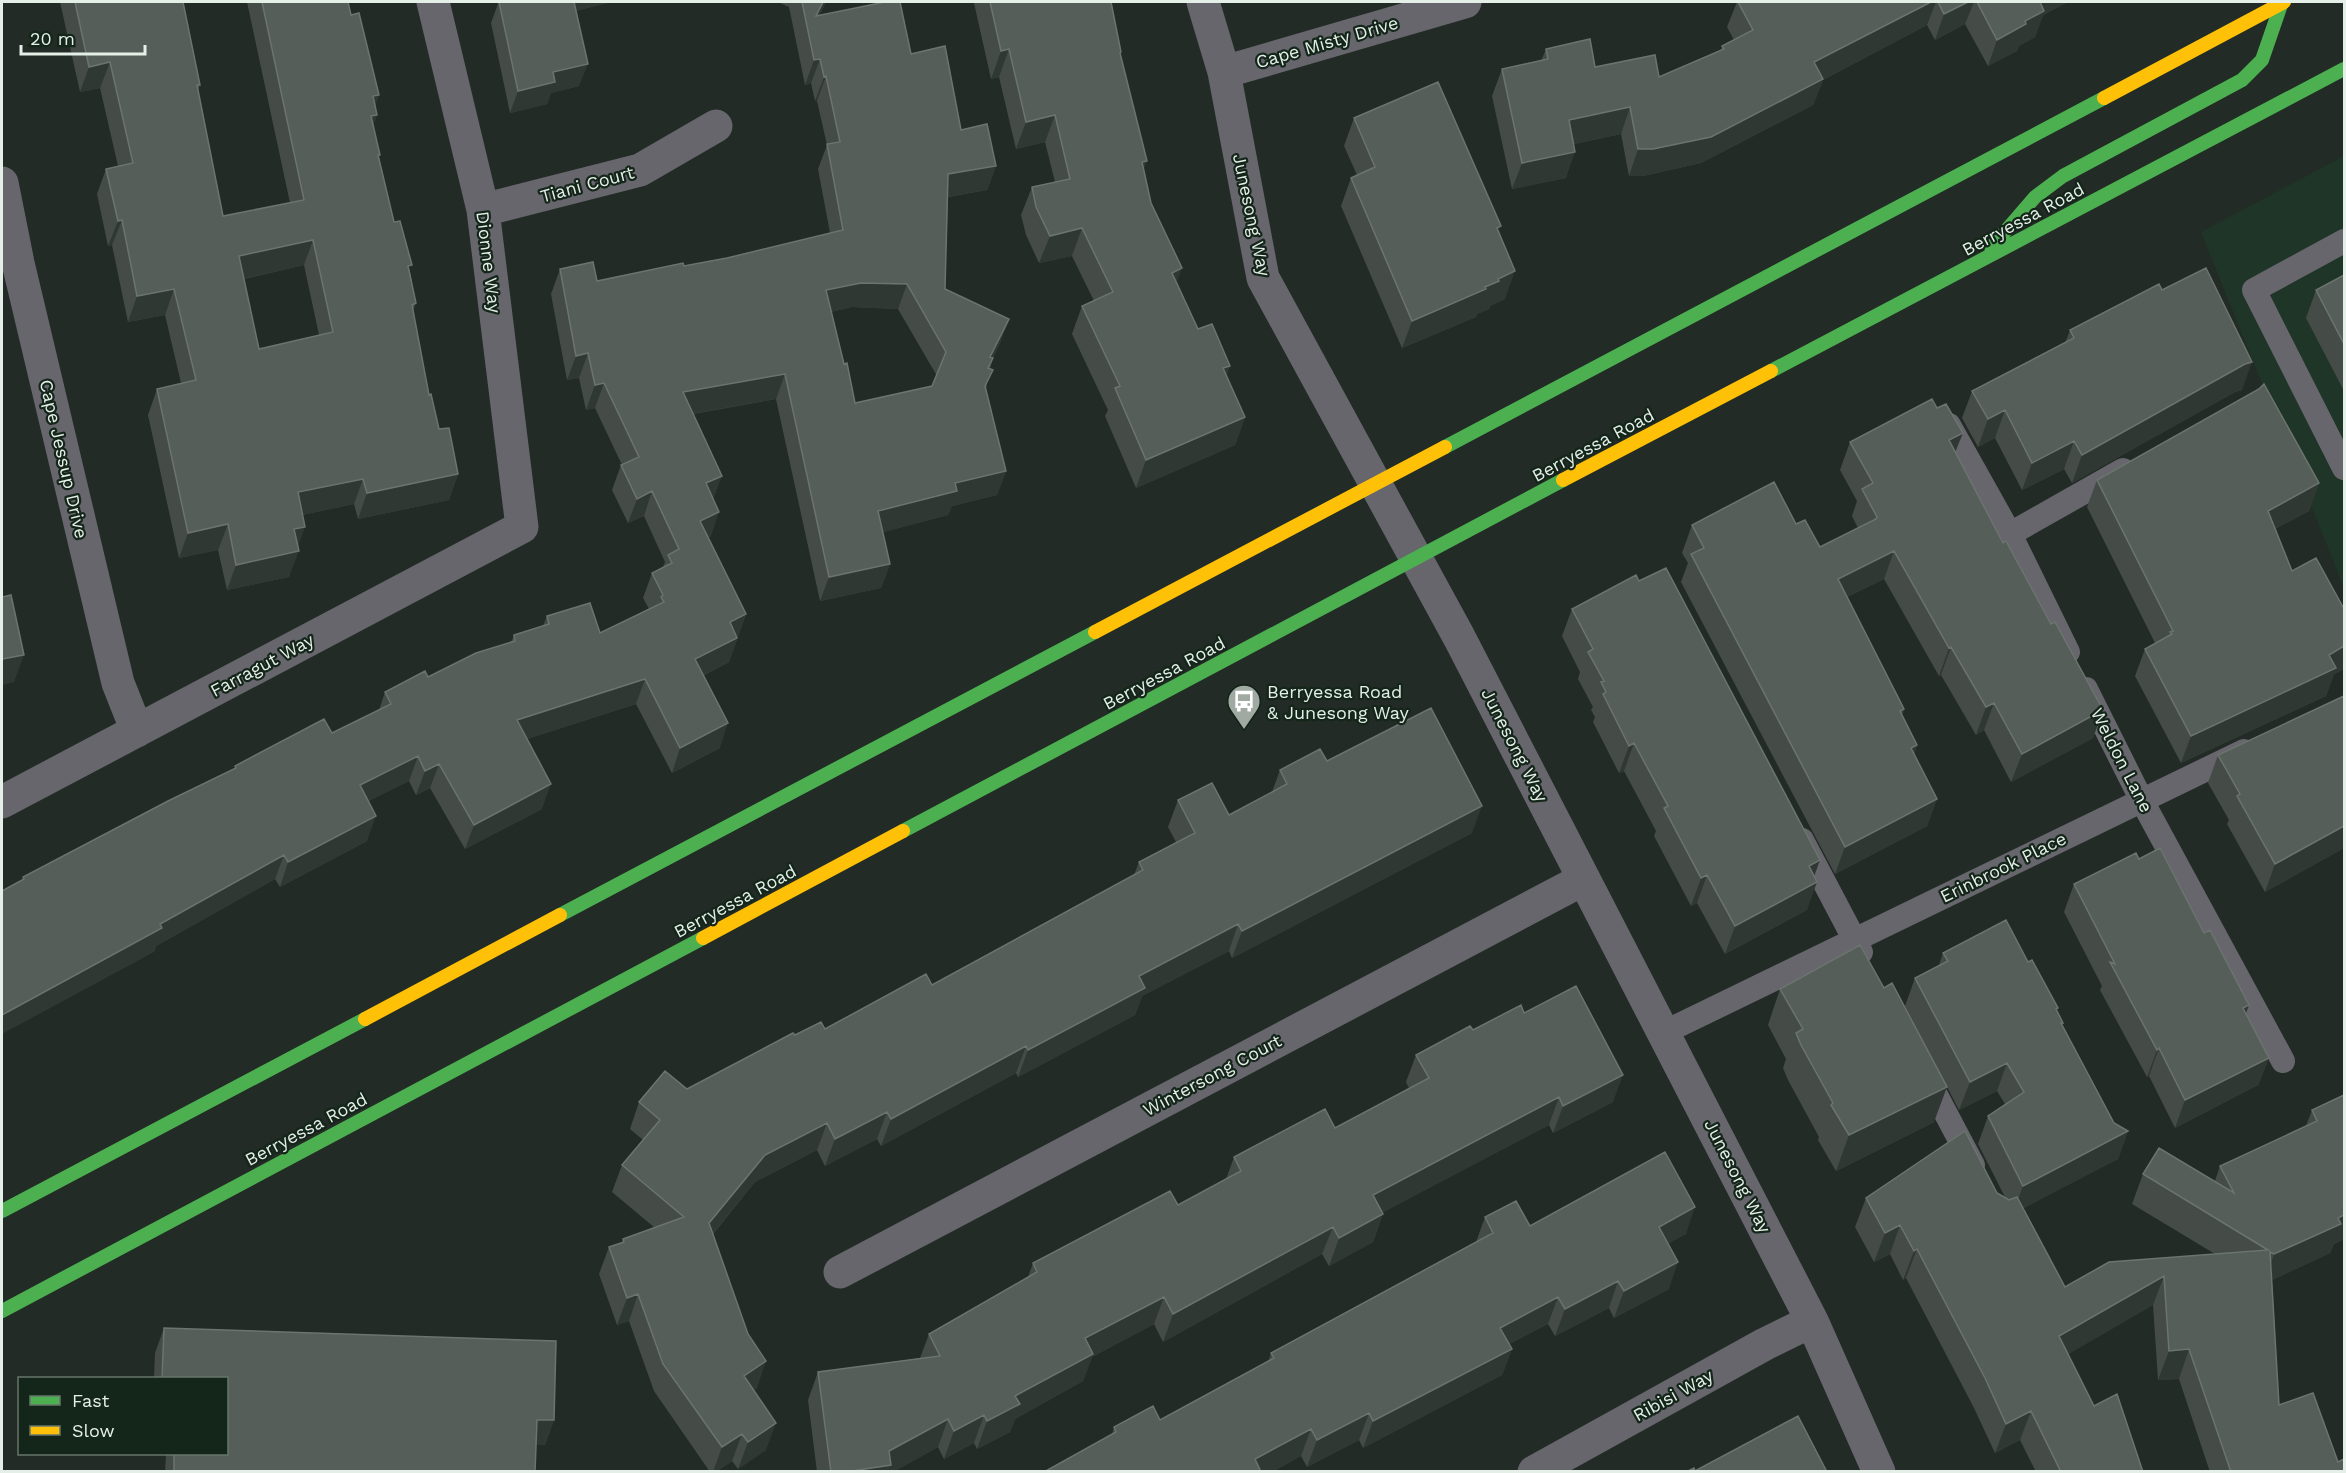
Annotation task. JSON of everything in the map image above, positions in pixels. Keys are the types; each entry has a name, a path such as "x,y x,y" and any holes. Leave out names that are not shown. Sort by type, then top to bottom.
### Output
{"main road":[{"path":"1978,263 2035,197 2063,176 2242,80 2262,60 2283,2"},
{"path":"2,1211 2283,2"},
{"name":"Berryessa Road","path":"2,1311 1416,558 2344,69"}],"street":[{"name":"Dionne Way","path":"433,2 483,210 522,527"},
{"name":"Junesong Way","path":"1203,2 1224,72 1263,278 1416,558 1584,879 1812,1321 1879,1472"},
{"name":"Cape Misty Drive","path":"1224,72 1465,2"},
{"name":"Tiani Court","path":"483,210 640,170 716,126"},
{"name":"Cape Jessup Drive","path":"2,183 10,265 118,683 137,732"},
{"name":"Farragut Way","path":"2,802 522,527"},
{"name":"Wintersong Court","path":"840,1272 1584,879"},
{"name":"Ribisi Way","path":"1534,1472 1765,1344 1812,1321"}],"lane":[{"path":"2344,241 2254,290 2344,468"},
{"name":"Weldon Lane","path":"1949,424 2010,534 2141,799 2283,1061"},
{"path":"2010,534 2141,460"},
{"name":"Erinbrook Place","path":"1663,1033 2141,799 2259,744"},
{"path":"1793,824 1871,971"},
{"path":"1916,1056 1982,1183"}],"shaded area":[{"path":"2344,156 2344,588 2201,232"}],"building":[{"path":"75,2 183,2 223,216 304,200 262,2 348,2 351,15 359,13 379,95 373,96 377,115 371,116 380,155 378,155 394,222 400,221 412,265 408,266 416,303 412,305 429,395 431,394 439,429 449,428 458,474 367,493 363,479 298,492 305,527 294,529 299,551 236,565 228,524 188,533 157,389 196,380 174,289 137,296 122,220 118,221 106,169 133,163 110,62 89,67","holes":["313,240 333,332 259,349 239,256"]},
{"path":"499,2 574,2 588,64 553,72 555,82 518,91"},
{"path":"802,2 823,2 816,16 885,2 900,2 911,54 945,46 961,130 987,124 996,166 948,174 945,289 1009,319 990,357 993,358 988,368 993,370 985,386 1006,471 955,483 957,491 878,511 890,564 829,577 785,374 683,392 722,476 706,483 719,512 700,521 746,614 730,622 737,638 695,659 728,723 680,748 645,679 517,720 551,784 474,825 439,764 425,771 418,756 360,785 376,816 288,862 284,855 160,924 162,928 2,1015 2,891 24,879 23,877 236,768 235,766 324,719 332,733 391,704 385,692 425,671 428,677 476,653 515,641 514,635 549,624 547,616 590,603 600,633 664,602 652,573 672,563 668,555 679,549 652,491 637,499 621,465 639,457 604,383 595,385 588,353 576,356 560,269 593,262 597,281 683,263 684,266 727,258 843,230 827,144 840,142 826,76 824,77 820,59 814,60","holes":["861,283 907,284 946,352 932,386 855,403 847,363 844,364 826,290"]},
{"path":"990,2 1111,2 1120,53 1147,161 1142,162 1151,203 1182,268 1172,273 1198,329 1212,324 1230,366 1223,368 1245,417 1146,460 1115,388 1120,386 1082,306 1113,292 1082,228 1050,236 1036,207 1032,187 1070,179 1055,115 1026,122 1009,49 1001,51"},
{"path":"1738,2 1931,2 1814,62 1823,79 1711,137 1653,149 1638,149 1630,107 1569,120 1575,152 1522,163 1502,69 1548,59 1546,49 1590,39 1595,67 1655,55 1659,77 1724,49 1722,46 1753,30"},
{"path":"1938,2 1968,2 1944,14"},
{"path":"1977,2 2040,2 2044,11 1997,40"},
{"path":"1438,82 1501,226 1497,228 1515,271 1485,287 1486,289 1412,321 1351,178 1375,167 1354,118"},
{"path":"2206,268 2252,362 2082,455 2074,441 2032,463 2005,410 1988,419 1972,391 2074,338 2070,330 2159,284 2162,290"},
{"path":"2344,275 2344,344 2316,290"},
{"path":"2264,384 2319,483 2268,511 2292,571 2316,558 2344,609 2344,646 2329,655 2336,668 2191,736 2145,649 2172,634 2170,632 2173,631 2097,480 2259,389"},
{"path":"1932,399 1937,408 1946,404 1963,433 1949,440 2003,543 2006,541 2051,624 2055,622 2103,710 2022,754 1994,703 1986,707 1951,647 1949,648 1894,551 1838,579 1904,709 1900,711 1917,745 1911,748 1937,799 1845,847 1691,554 1704,548 1692,525 1774,482 1796,524 1805,520 1820,547 1876,519 1862,489 1873,483 1850,442"},
{"path":"1666,568 1820,860 1809,866 1817,882 1735,926 1707,875 1701,878 1664,808 1668,806 1634,743 1629,746 1603,694 1606,692 1601,682 1604,681 1588,652 1593,649 1572,609 1636,575 1639,581"},
{"path":"11,595 24,655 2,659 2,597"},
{"path":"2344,696 2344,826 2275,864 2237,796 2240,794 2218,755"},
{"path":"1431,708 1482,806 1242,931 1238,924 1139,976 1145,988 1028,1050 1026,1046 891,1119 887,1112 835,1139 827,1123 765,1155 709,1223 748,1334 766,1361 744,1376 776,1423 748,1442 742,1434 722,1447 663,1364 638,1294 627,1298 609,1247 624,1242 623,1239 684,1217 622,1165 660,1120 639,1102 665,1071 687,1089 793,1033 795,1035 821,1022 825,1029 926,974 932,985 1143,870 1139,862 1195,833 1178,800 1212,783 1229,815 1287,784 1280,770 1320,749 1327,761"},
{"path":"2160,848 2204,933 2210,930 2249,1005 2243,1008 2269,1058 2185,1100 2159,1048 2157,1050 2110,962 2115,964 2074,884 2136,853 2139,859"},
{"path":"2006,920 2028,962 2032,960 2058,1008 2056,1009 2063,1023 2061,1023 2114,1123 2128,1131 2023,1186 1988,1116 2024,1092 2007,1063 1970,1082 1915,978 1948,961 1943,953"},
{"path":"1860,945 1884,988 1892,983 1947,1087 1849,1135 1801,1045 1796,1033 1803,1029 1780,989"},
{"path":"1576,986 1623,1075 1563,1106 1559,1097 1373,1195 1383,1214 1339,1238 1333,1227 1173,1314 1164,1297 1085,1338 1093,1354 1015,1396 1020,1404 987,1421 984,1415 954,1431 948,1419 889,1451 891,1465 831,1472 818,1372 940,1356 929,1334 1037,1272 1033,1263 1170,1191 1178,1205 1241,1171 1234,1157 1325,1109 1335,1128 1429,1078 1416,1055 1470,1026 1473,1030 1521,1005 1524,1013"},
{"path":"2344,1095 2344,1215 2338,1218 2341,1224 2274,1254 2270,1252 2279,1405 2313,1393 2338,1462 2344,1459 2344,1472 2231,1472 2189,1349 2169,1351 2164,1276 2059,1336 2094,1406 2117,1394 2143,1472 2061,1472 2031,1411 2006,1424 1985,1378 1917,1249 1914,1251 1900,1225 1885,1233 1866,1198 1965,1131 1997,1193 2009,1200 2017,1197 2065,1287 2109,1262 2268,1250 2143,1174 2159,1148 2234,1193 2220,1166 2317,1121 2312,1110"},
{"path":"1665,1152 1695,1207 1659,1227 1678,1262 1624,1291 1618,1281 1565,1309 1558,1297 1500,1328 1512,1349 1373,1421 1369,1413 1317,1440 1311,1429 1255,1459 1261,1472 1044,1472 1116,1432 1114,1427 1153,1406 1160,1420 1274,1358 1271,1353 1493,1233 1485,1217 1516,1201 1530,1226"},
{"path":"164,1328 556,1341 554,1420 537,1420 535,1472 174,1472 174,1455 228,1455 228,1377 162,1377"},
{"path":"1798,1416 1827,1472 1686,1472 1694,1468 1695,1471"}],"traffic: fast":[{"path":"1991,248 2035,197 2063,176 2242,80 2262,60 2282,2"},
{"path":"1771,371 2344,69"},
{"path":"1445,447 2104,98"},
{"path":"903,831 1563,480"},
{"path":"560,915 1095,632"},
{"path":"2,1311 703,938"},
{"path":"2,1211 365,1019"}],"traffic: slow":[{"path":"2104,98 2284,2"},
{"path":"1563,480 1771,371"},
{"path":"1095,632 1445,447"},
{"path":"703,938 903,831"},
{"path":"365,1019 560,915"}],"place":[{"name":"Berryessa Road & Junesong Way","path":"1244,730"}]}
